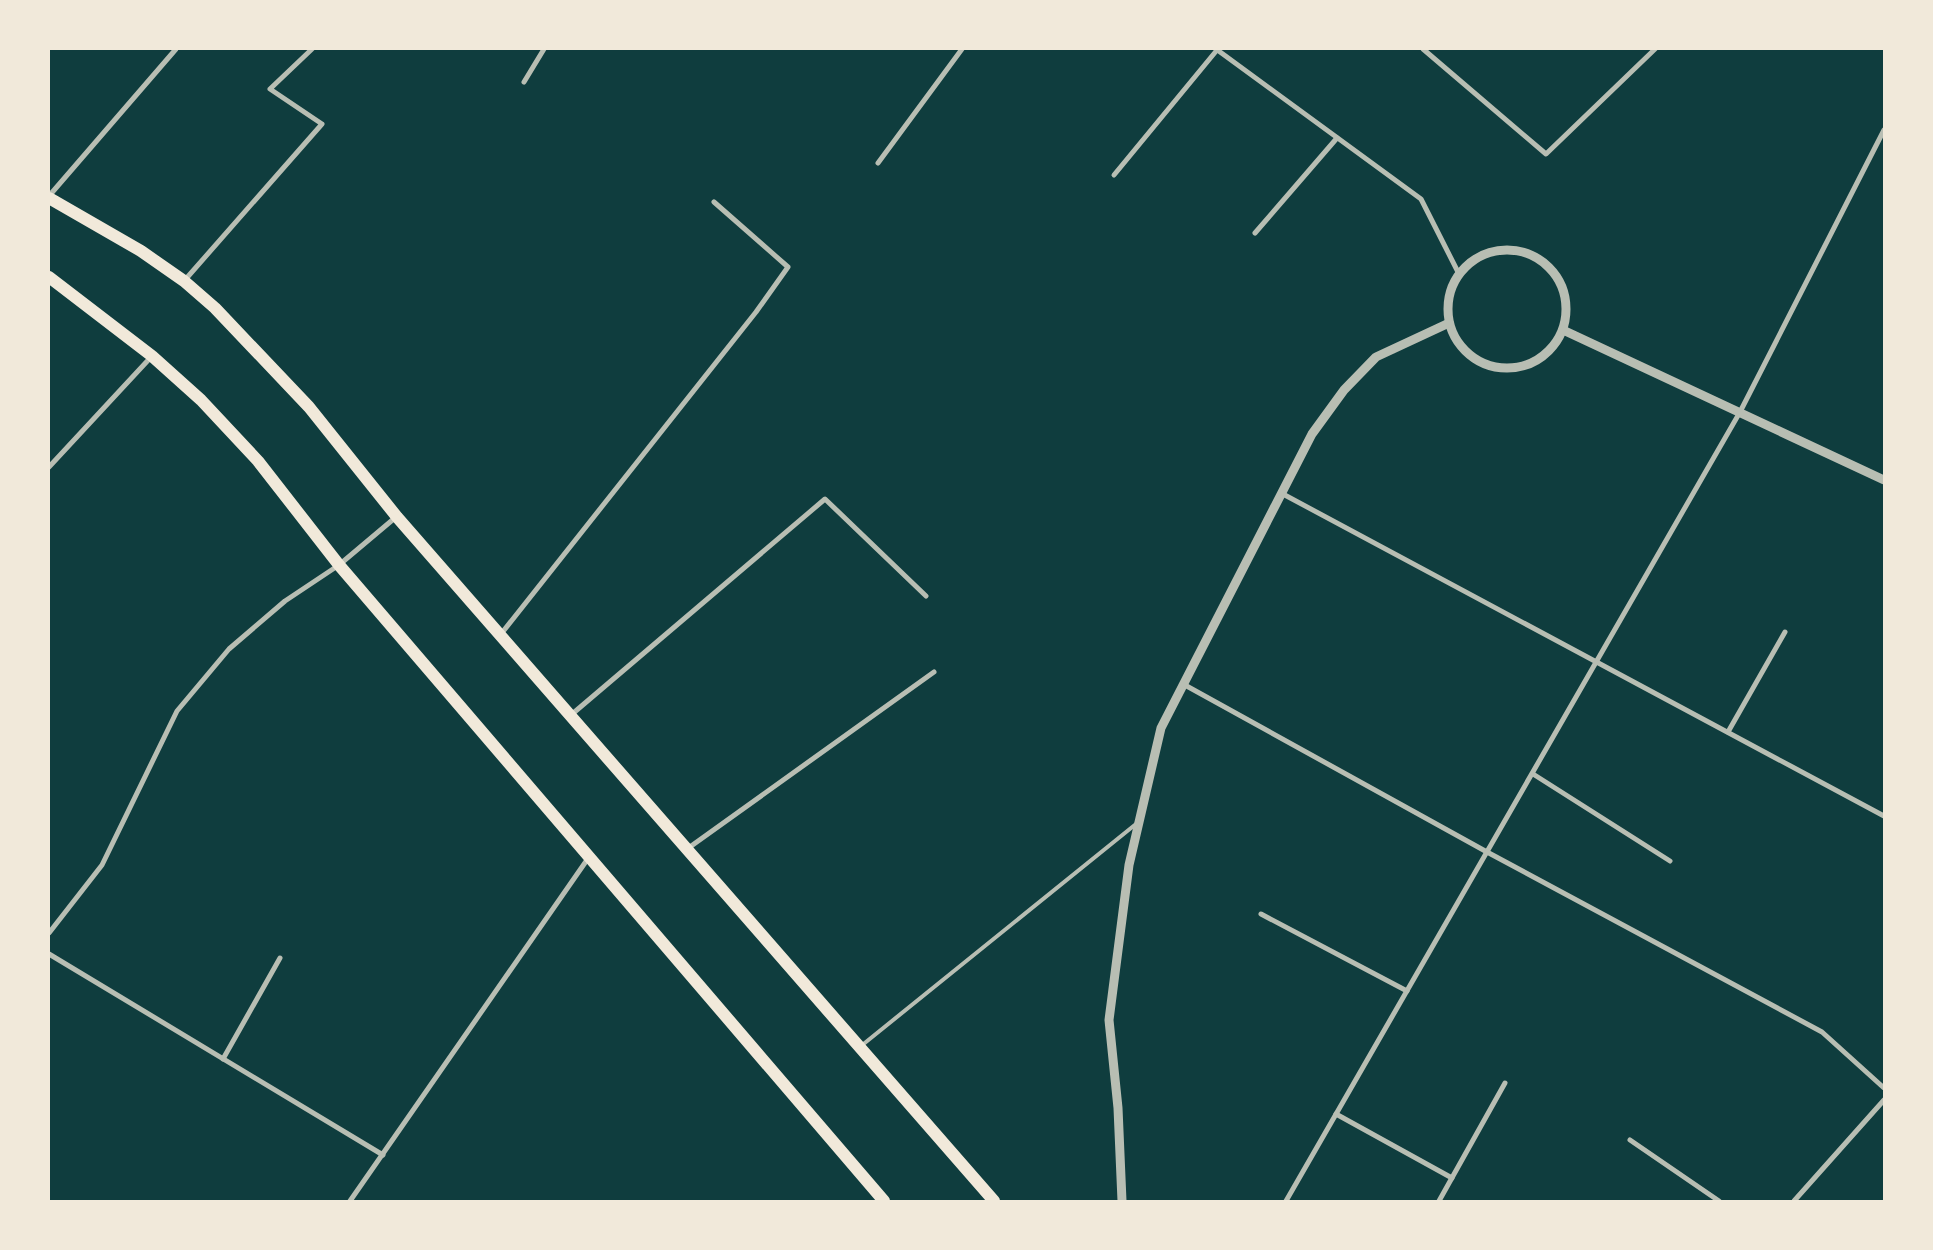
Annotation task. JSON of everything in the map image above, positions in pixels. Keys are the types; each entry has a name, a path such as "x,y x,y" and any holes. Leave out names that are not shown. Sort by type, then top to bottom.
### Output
{"main road":[{"path":"49,197 141,251 184,281 215,308 309,406 397,517 994,1201"},
{"path":"49,277 152,356 202,400 258,461 339,565 884,1201"}],"street":[{"path":"49,197 176,49"},
{"path":"184,281 322,124 270,89 312,49"},
{"path":"524,82 544,49"},
{"path":"878,163 962,49"},
{"path":"1114,175 1216,49 1420,199 1459,274"},
{"path":"1422,49 1546,154 1655,49"},
{"path":"1286,1201 1740,412 1884,130"},
{"path":"1255,233 1337,138"},
{"path":"500,635 750,319 788,267 714,202"},
{"path":"1508,250 1527,253 1543,262 1556,276 1564,292 1566,311 1562,330 1553,346 1539,359 1522,367 1503,368 1485,364 1468,354 1456,340 1449,323 1448,302 1454,282 1459,274 1473,260 1490,252 1508,250"},
{"path":"1122,1201 1118,1108 1109,1020 1129,865 1161,728 1280,493 1312,434 1344,390 1376,358 1449,323"},
{"path":"1562,330 1884,480"},
{"path":"49,467 152,356"},
{"path":"1280,493 1884,816"},
{"path":"570,716 825,499 926,596"},
{"path":"49,933 102,865 177,711 229,649 285,601 339,565 397,517"},
{"path":"1728,732 1785,632"},
{"path":"687,849 934,672"},
{"path":"1184,684 1487,852 1822,1032 1884,1088"},
{"path":"1533,774 1670,861"},
{"path":"350,1201 589,857"},
{"path":"1261,914 1407,991"},
{"path":"49,954 383,1155"},
{"path":"223,1059 280,958"},
{"path":"1439,1201 1505,1082"},
{"path":"1794,1201 1884,1100"},
{"path":"1336,1114 1452,1178"},
{"path":"1630,1140 1718,1201"}],"lane":[{"path":"860,1047 1138,823"}]}
